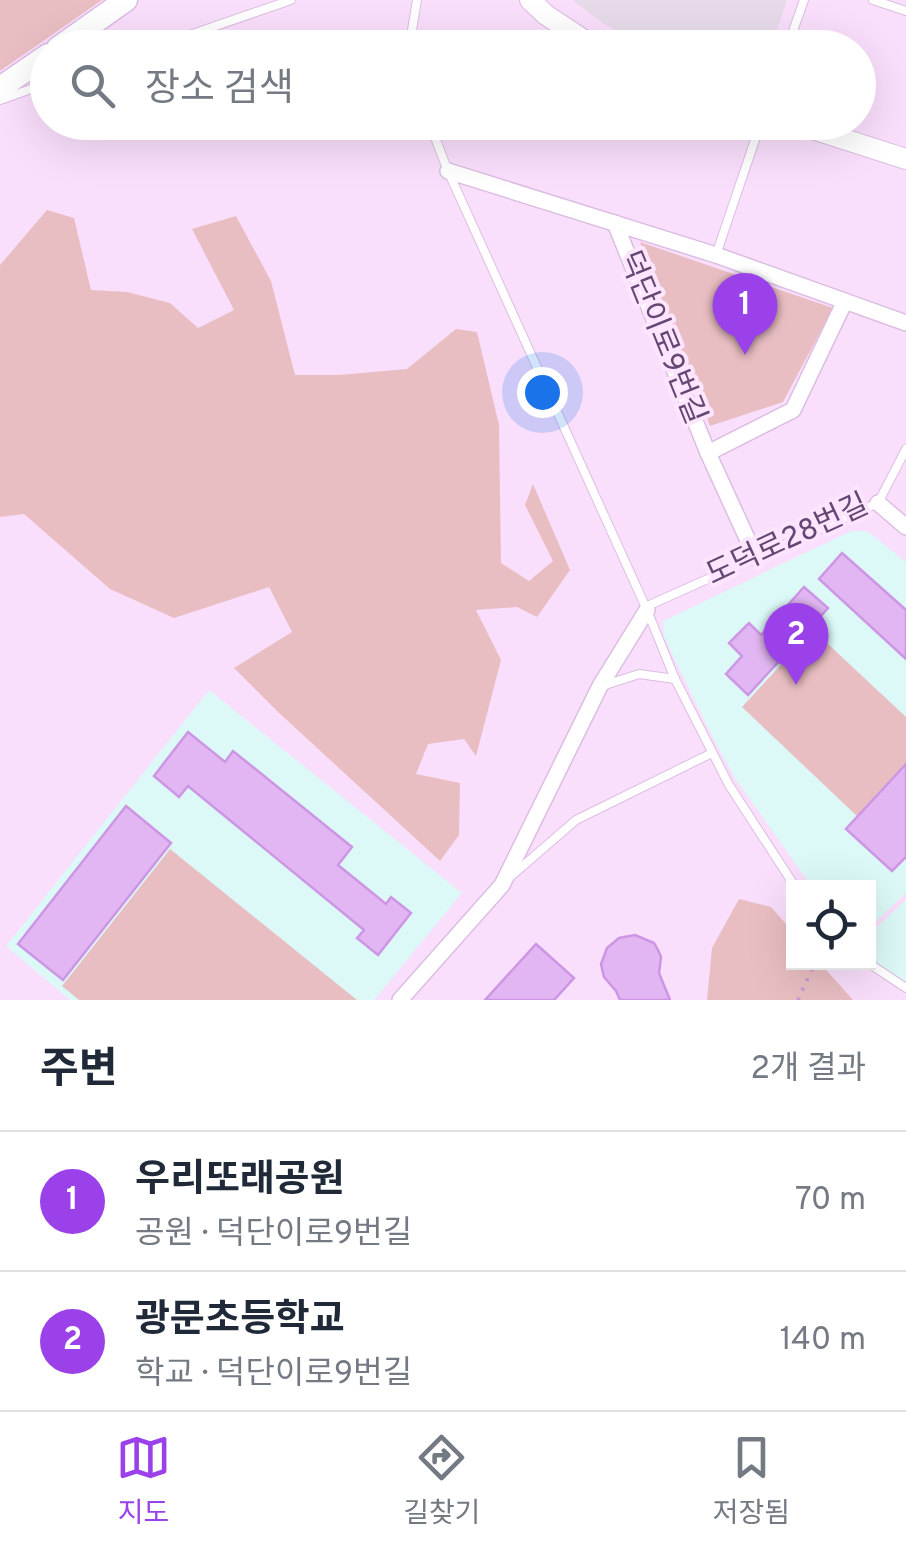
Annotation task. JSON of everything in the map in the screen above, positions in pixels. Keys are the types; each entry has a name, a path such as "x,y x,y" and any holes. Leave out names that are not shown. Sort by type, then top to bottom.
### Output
{"main road":[{"path":"84,30 126,0"},
{"path":"0,88 30,67"}],"street":[{"path":"530,0 569,30"},
{"path":"847,140 906,159"},
{"name":"덕단이로9번길","path":"448,171 716,255 906,324"},
{"name":"덕단이로9번길","path":"615,224 708,453 756,558"},
{"name":"덕단이로9번길","path":"708,453 792,410 845,301"},
{"path":"878,503 906,527"},
{"path":"400,1000 502,885 600,686 646,609"}],"lane":[{"path":"204,30 291,0"},
{"path":"412,30 416,0"},
{"path":"794,30 804,0"},
{"path":"873,0 906,11"},
{"path":"0,100 30,89"},
{"path":"436,140 675,679 729,785 791,880"},
{"path":"716,255 756,140"},
{"name":"도덕로28번길","path":"646,609 878,503 906,448"},
{"path":"600,686 639,674 675,679"},
{"path":"502,885 576,820 712,753"},
{"path":"876,968 906,988"}],"path":[{"path":"798,1000 812,970"}],"shaded area":[{"path":"0,0 102,0 59,30 30,30 30,50 0,71"},
{"path":"572,0 787,0 777,30 615,30"},
{"path":"47,210 74,218 91,290 127,292 170,303 198,328 234,310 192,229 236,216 271,281 295,375 407,369 456,329 477,332 499,425 501,563 529,581 553,561 525,505 533,484 570,570 537,617 517,607 476,610 501,660 476,756 464,739 428,744 416,774 460,783 459,835 440,861 234,668 292,632 269,587 174,618 110,589 24,514 0,517 0,265"},
{"path":"640,242 833,308 783,402 710,426"},
{"path":"851,531 867,531 906,562 906,893 876,921 876,880 807,880 735,778 664,637 663,621"},
{"path":"813,630 906,717 906,764 858,817 742,707"},
{"path":"209,690 462,893 374,1000 70,1000 6,946"},
{"path":"170,849 357,1000 79,1000 62,986"},
{"path":"739,899 771,907 786,924 786,970 826,970 853,1000 707,1000 712,948"},
{"path":"906,900 906,985 876,964 876,928"}],"building":[{"path":"842,553 906,610 906,659 819,579"},
{"path":"804,587 828,608 748,695 726,674 742,656 729,643 749,623 761,635"},
{"path":"188,732 225,762 233,751 352,847 338,865 386,904 391,897 411,913 378,955 357,938 364,930 188,786 179,797 154,776"},
{"path":"906,764 906,857 892,871 846,829"},
{"path":"126,806 171,843 63,980 18,944"},
{"path":"635,935 654,943 658,950 659,973 670,1000 620,1000 604,977 601,964 607,948 619,938"},
{"path":"536,944 574,978 554,1000 485,1000"}],"place":[{"name":"우리또래공원","path":"745,355"},
{"name":"광문초등학교","path":"796,685"}]}
